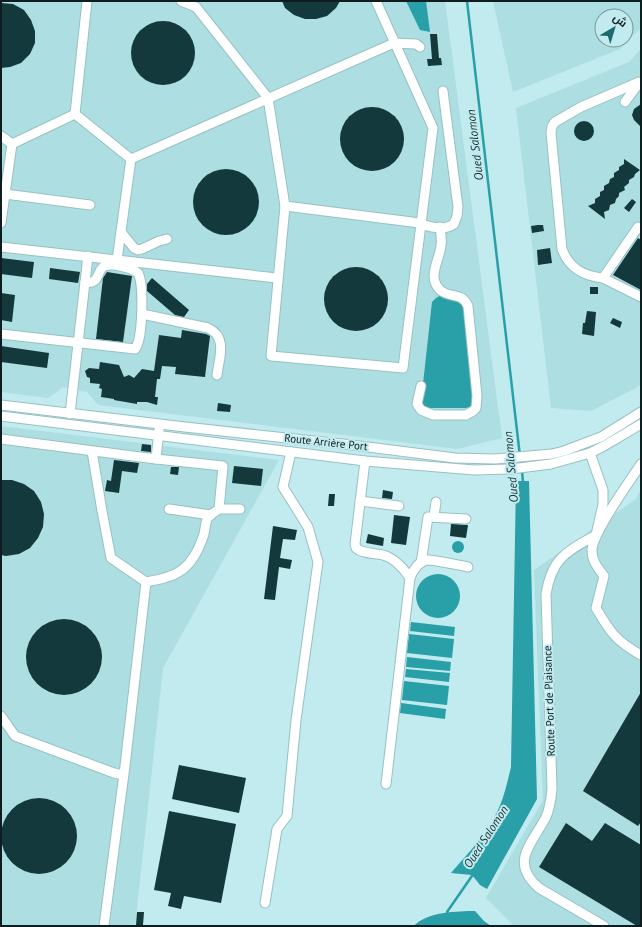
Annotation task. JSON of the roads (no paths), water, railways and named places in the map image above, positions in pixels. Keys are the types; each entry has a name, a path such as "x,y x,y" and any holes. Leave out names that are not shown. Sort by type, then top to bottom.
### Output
{"street":[{"path":"75,114 87,1"},
{"path":"182,1 198,4 268,98 285,206 277,278 271,356 403,368 432,128 376,1"},
{"path":"131,159 394,43 416,44 420,47"},
{"path":"625,102 640,81"},
{"path":"640,81 581,107 555,122 551,130 562,249 565,256 575,270 593,277 603,278 641,297"},
{"path":"285,206 412,222 440,228 446,228 454,224 458,212 443,91"},
{"path":"12,144 75,114"},
{"path":"75,114 131,159"},
{"path":"1,136 12,144"},
{"path":"1,223 12,144"},
{"path":"117,260 131,159"},
{"path":"5,194 46,197 90,205"},
{"path":"603,278 638,227 641,229"},
{"path":"421,386 418,404 421,410 433,415 466,415 476,408 478,396 468,306 459,296 446,294 440,290 434,280 435,267 441,247 440,228"},
{"path":"121,232 134,248 138,250 167,239"},
{"path":"1,247 277,278"},
{"path":"70,414 88,256"},
{"path":"1,334 135,349 138,344 142,314 141,284 136,271 129,268 107,265 102,268 96,280 92,282 85,282"},
{"path":"142,314 208,328 216,333 221,342 217,375"},
{"name":"Route Arrière Port","path":"1,405 455,458 507,458 552,454 602,437 641,412"},
{"name":"Route Arrière Port","path":"1,416 365,461 474,470 511,469 551,464 590,453 641,424"},
{"path":"156,459 160,424"},
{"path":"1,439 223,466 219,509"},
{"path":"92,451 111,558 146,582 160,580 176,574 188,566 196,555 208,518 219,509 240,509"},
{"path":"265,903 277,829 287,816 296,720 318,562 308,527 283,487 290,452"},
{"path":"590,453 603,490 603,504 592,551 594,563 604,576 596,608 617,639 641,655"},
{"path":"365,461 355,544 356,548 363,552 386,556 403,568 410,578"},
{"path":"596,535 641,464"},
{"path":"360,501 399,506"},
{"path":"434,516 436,502"},
{"path":"169,509 211,515"},
{"path":"386,784 410,578 414,570 423,560 427,519 428,517 434,516 466,519"},
{"name":"Route Port de Plaisance","path":"596,535 562,557 554,566 549,579 546,594 552,789 551,803 546,816 524,856 524,864 526,874 539,888 604,926"},
{"path":"423,560 468,567"},
{"path":"104,926 146,582"},
{"path":"1,716 15,736 123,775"}],"water":[{"path":"406,1 426,1 430,32 420,30"},
{"path":"441,295 465,302 474,404 466,408 428,408 421,402 432,302"},
{"path":"516,481 529,481 537,799 487,889 480,885 472,875 451,873 481,838 492,822 503,797 511,767"},
{"path":"458,541 462,543 464,547 462,551 458,553 454,551 452,547 454,543"},
{"path":"434,574 442,574 447,575 454,580 459,587 459,605 454,612 447,617 434,618 426,615 419,608 416,600 416,592 419,584 426,577"},
{"path":"411,622 455,627 454,636 410,631"},
{"path":"409,634 454,639 452,658 407,653"},
{"path":"407,657 451,662 450,671 406,667"},
{"path":"406,669 450,673 449,682 405,677"},
{"path":"404,681 449,686 447,705 402,700"},
{"path":"401,703 446,709 445,719 400,713"},
{"path":"475,911 491,926 414,926 419,921 434,915 451,912"}],"waterway":[{"name":"Oued Salomon","path":"467,1 521,465"},
{"name":"Oued Salomon","path":"522,470 523,483"},
{"name":"Oued Salomon","path":"447,912 474,873"}]}
